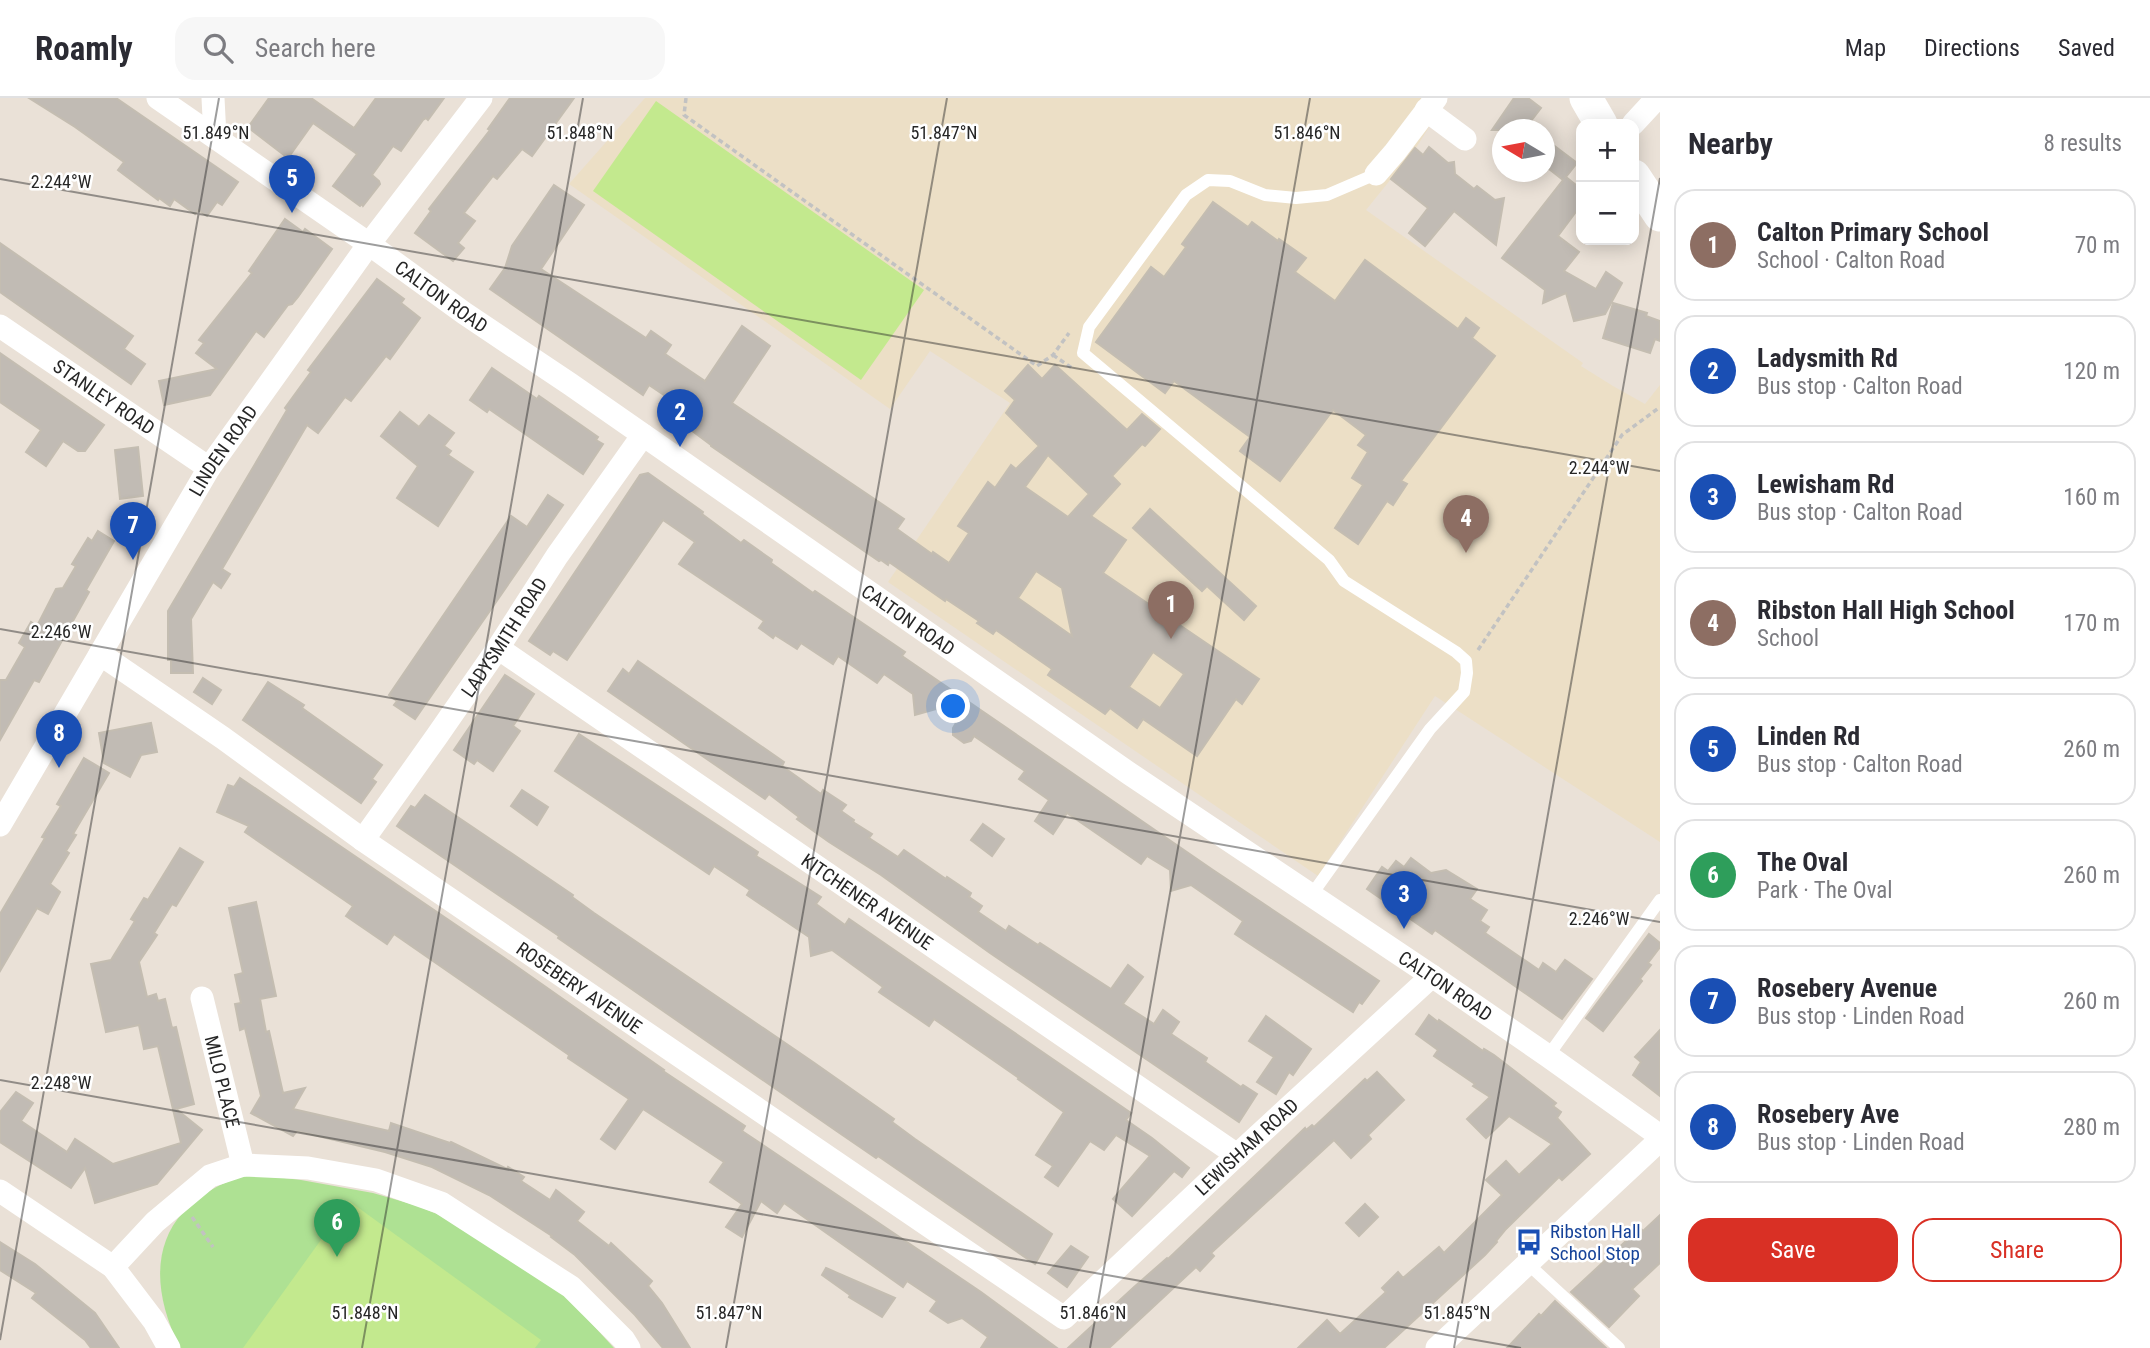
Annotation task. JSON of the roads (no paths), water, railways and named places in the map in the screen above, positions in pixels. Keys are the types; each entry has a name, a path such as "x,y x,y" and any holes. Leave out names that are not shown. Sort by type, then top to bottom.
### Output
{"main road":[{"path":"1586,98 1598,119"},
{"path":"1638,182 1660,215"}],"street":[{"name":"CALTON ROAD","path":"158,98 1130,774 1548,1056 1660,1138"},
{"path":"213,98 215,137"},
{"name":"LINDEN ROAD","path":"0,825 209,468 369,244 481,98"},
{"path":"1638,119 1657,98"},
{"path":"1376,174 1431,104 1465,139"},
{"name":"STANLEY ROAD","path":"0,326 209,468"},
{"name":"LADYSMITH ROAD","path":"363,840 643,435"},
{"name":"KITCHENER AVENUE","path":"498,648 1237,1155"},
{"name":"ROSEBERY AVENUE","path":"100,654 223,738 363,840 1064,1318"},
{"name":"LEWISHAM ROAD","path":"1064,1318 1432,976"},
{"name":"MILO PLACE","path":"202,998 243,1165"},
{"path":"1437,1348 1660,1138"},
{"path":"113,1267 155,1222 210,1176 243,1165 307,1168 376,1180 442,1203 571,1287 629,1348"},
{"path":"0,1191 113,1267 154,1321 169,1348"}],"lane":[{"path":"1310,897 1430,729 1464,692 1466,661 1457,652 1344,581 1329,559 1083,353 1089,327 1096,317 1186,195 1208,180 1230,181 1265,195 1296,198 1327,195 1376,174"},
{"path":"1548,1056 1660,900"},
{"path":"1528,1264 1619,1348"}],"place":[{"name":"Linden Rd","path":"292,213"},
{"name":"Ladysmith Rd","path":"680,447"},
{"name":"Ribston Hall High School","path":"1466,553"},
{"name":"Rosebery Avenue","path":"133,560"},
{"name":"Calton Primary School","path":"1171,639"},
{"name":"Rosebery Ave","path":"59,768"},
{"name":"Lewisham Rd","path":"1404,929"},
{"name":"Ribston Hall School Stop","path":"1529,1242"},
{"name":"The Oval","path":"337,1257"}]}
